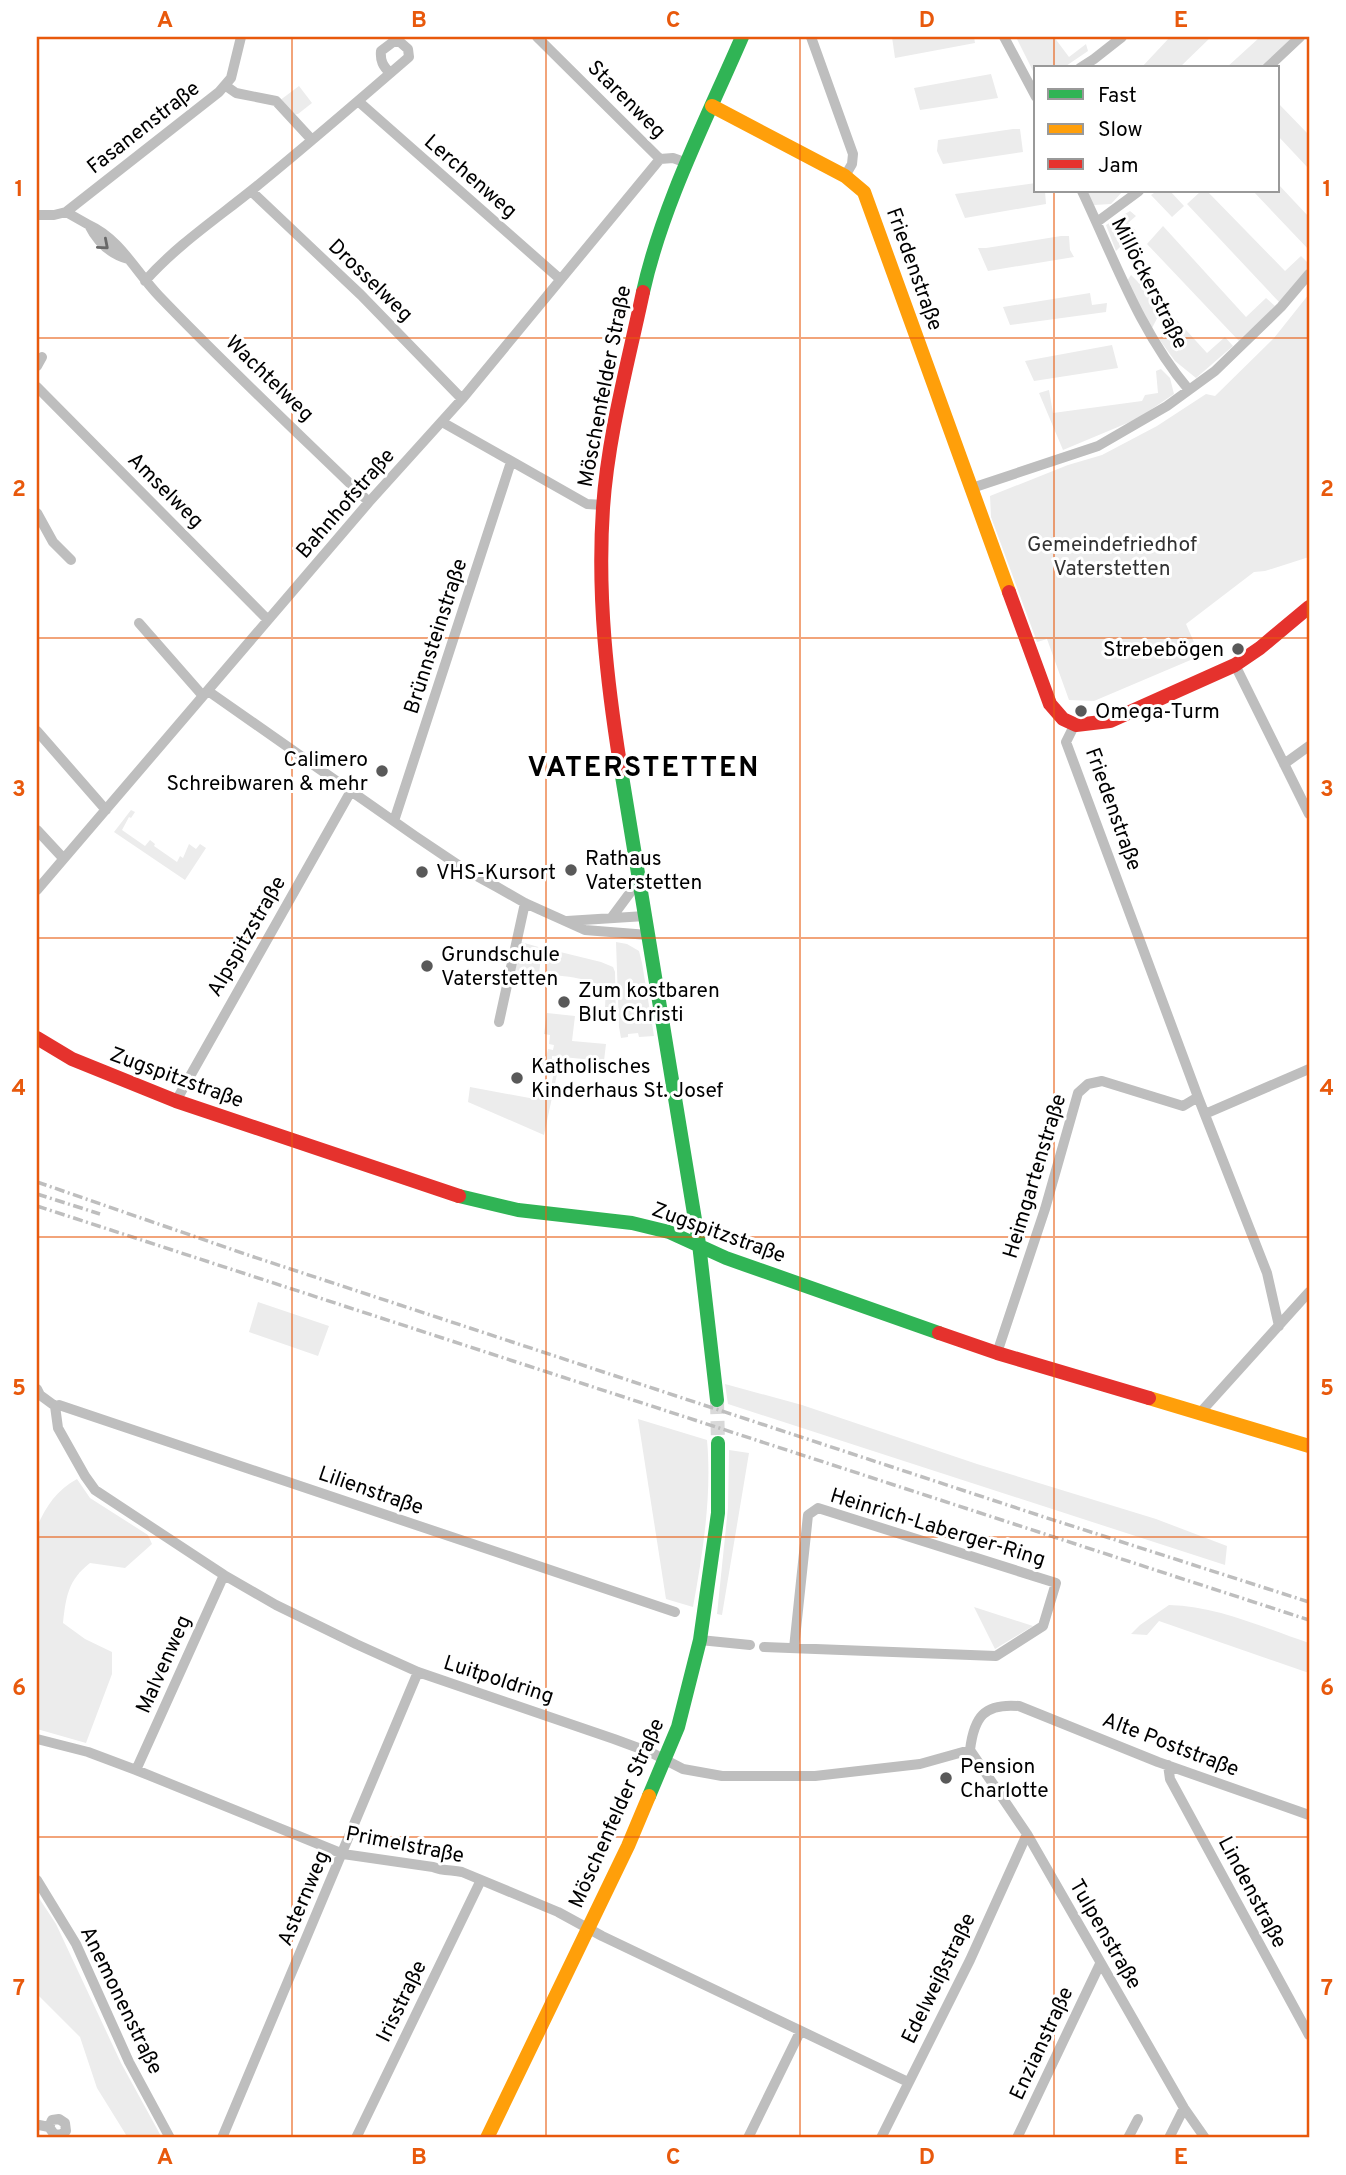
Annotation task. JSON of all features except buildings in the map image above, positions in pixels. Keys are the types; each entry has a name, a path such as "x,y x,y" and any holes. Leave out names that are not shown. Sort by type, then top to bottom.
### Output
{"street":[{"name":"Fasanenstraße","path":"66,212 226,86 231,78 241,37"},
{"name":"Starenweg","path":"537,37 660,159"},
{"name":"Möschenfelder Straße","path":"717,1400 699,1244 611,708 603,614 601,547 603,505 613,431 632,335 656,245 685,169 742,37"},
{"path":"811,37 853,154 852,164 845,176"},
{"path":"1004,37 1034,92"},
{"path":"1083,66 1122,37"},
{"path":"1269,66 1300,37"},
{"path":"145,281 184,245 390,73"},
{"path":"226,86 236,93 275,101 312,140"},
{"name":"Lerchenweg","path":"358,101 560,279"},
{"name":"Friedenstraße","path":"712,106 845,176 864,192 1050,704 1059,718 1076,724 1066,742 1198,1097 1267,1273 1279,1326"},
{"path":"660,159 673,158 685,169"},
{"name":"Bahnhofstraße","path":"37,890 369,502 462,399 660,159"},
{"name":"Drosselweg","path":"251,191 362,295 462,399"},
{"name":"Millöckerstraße","path":"1082,192 1138,311 1168,364 1189,390"},
{"path":"1097,222 1138,192"},
{"path":"37,215 66,212"},
{"name":"Wachtelweg","path":"66,212 99,229 121,248 145,281 369,502"},
{"path":"972,488 1098,446 1167,406 1215,371 1281,307 1309,274"},
{"name":"Amselweg","path":"37,387 268,620"},
{"path":"442,422 587,504 603,505"},
{"name":"Brünnsteinstraße","path":"394,821 511,462"},
{"path":"37,513 53,542 71,560"},
{"path":"1076,724 1110,721 1235,665 1309,607"},
{"path":"139,623 206,694 464,869 525,903 585,930 648,935"},
{"path":"1235,665 1309,814"},
{"path":"37,731 106,810"},
{"path":"1284,764 1309,746"},
{"name":"Alpspitzstraße","path":"176,1101 351,791"},
{"path":"37,831 62,858"},
{"path":"612,917 638,882"},
{"path":"499,1022 525,903"},
{"path":"564,920 645,916"},
{"name":"Zugspitzstraße","path":"37,1038 72,1059 176,1101 458,1196 518,1210 632,1223 669,1232 726,1258 997,1353 1309,1446"},
{"path":"1205,1114 1309,1069"},
{"name":"Heimgartenstraße","path":"997,1353 1045,1209 1078,1093 1088,1084 1102,1081 1183,1106 1198,1097"},
{"path":"1199,1414 1309,1292"},
{"path":"37,1389 40,1395 55,1405"},
{"name":"Luitpoldring","path":"55,1405 58,1428 95,1490 224,1575 276,1605 418,1672 602,1735 682,1769 715,1775 815,1776 920,1763 970,1749"},
{"name":"Lilienstraße","path":"55,1405 675,1612"},
{"name":"Möschenfelder Straße","path":"487,2138 628,1846 683,1710 700,1640 718,1513 718,1443"},
{"name":"Heinrich-Laberger-Ring","path":"764,1647 996,1656 1043,1626 1056,1583 818,1508 808,1515 794,1648"},
{"name":"Malvenweg","path":"136,1770 224,1575"},
{"path":"700,1640 750,1645"},
{"name":"Asternweg","path":"222,2138 418,1672"},
{"name":"Alte Poststraße","path":"970,1749 972,1729 981,1715 993,1708 1019,1706 1168,1765 1309,1815"},
{"name":"Primelstraße","path":"37,1739 88,1752 136,1770 343,1854 441,1870 451,1869 481,1880 558,1912 587,1929 908,2082"},
{"name":"Tulpenstraße","path":"970,1749 1027,1834 1184,2108 1205,2138"},
{"name":"Lindenstraße","path":"1168,1765 1170,1779 1309,2035"},
{"name":"Edelweißstraße","path":"881,2138 970,1960 1027,1834"},
{"name":"Anemonenstraße","path":"37,1880 76,1944 129,2062 170,2138"},
{"name":"Irisstraße","path":"356,2138 481,1880"},
{"name":"Enzianstraße","path":"1017,2138 1100,1964"},
{"path":"748,2138 800,2032"},
{"path":"1169,2138 1184,2108"},
{"path":"1128,2138 1138,2119"}],"green space":[{"path":"892,37 974,37 975,43 895,58"},
{"path":"1016,37 1054,37 1069,57 1086,44 1088,51 1066,66 1034,66 1034,73"},
{"path":"1170,37 1211,37 1181,66 1143,66"},
{"path":"1260,37 1293,37 1264,66 1228,66"},
{"path":"991,74 998,98 920,110 914,88"},
{"path":"299,86 312,103 298,114 292,115 279,101"},
{"path":"1280,105 1309,135 1309,169 1280,138"},
{"path":"1020,129 1023,152 943,164 937,151 938,140"},
{"path":"1034,183 1034,192 1045,192 1046,204 965,218 955,194"},
{"path":"1280,186 1309,217 1309,250 1254,192 1280,192"},
{"path":"1088,192 1122,192 1111,204 1094,205"},
{"path":"1156,192 1171,192 1184,206 1172,217 1151,195"},
{"path":"1200,192 1208,192 1285,271 1301,256 1309,264 1309,270 1279,302 1187,204"},
{"path":"1130,211 1136,216 1128,223 1136,231 1116,251 1106,225"},
{"path":"1163,226 1246,317 1266,298 1275,306 1239,341 1147,244"},
{"path":"1069,236 1070,250 1074,257 988,271 978,248 986,248"},
{"path":"1131,275 1139,283 1151,288 1165,303 1151,330 1127,281"},
{"path":"1090,293 1092,305 1107,303 1106,312 1010,325 1003,307"},
{"name":"Gemeindefriedhof Vaterstetten","path":"1309,294 1309,557 1254,572 1186,624 1200,656 1094,701 1069,700 1047,639 1037,642 991,517 990,496 1068,465 1102,455 1157,426 1206,394 1215,396 1274,338"},
{"path":"1175,318 1207,353 1225,337 1233,346 1196,378 1175,361 1159,339"},
{"path":"1112,345 1118,368 1034,381 1025,361"},
{"path":"1161,369 1170,378 1174,394 1137,419 1063,450 1039,393 1049,390 1053,413 1142,401 1145,395 1158,393 1156,371"},
{"path":"131,810 135,812 122,830 145,846 150,840 154,846 177,862 180,856 183,858 189,844 196,849 200,844 206,848 185,880 114,832"},
{"path":"521,942 542,948 539,974 515,970"},
{"path":"616,942 627,944 639,951 654,1036 639,1037 638,1033 621,1038"},
{"path":"548,949 613,967 616,1021 604,1020 605,998 601,987 578,978 546,974"},
{"path":"547,1013 575,1016 572,1041 606,1044 604,1061 552,1056 552,1059 560,1060 544,1135 468,1102 470,1087 535,1099 537,1091 550,1093 554,1071 541,1068 541,1063 535,1062 537,1056 546,1058 548,1049 553,1050 554,1045 549,1044 550,1035 544,1034"},
{"path":"258,1302 329,1326 318,1356 249,1332"},
{"path":"725,1384 802,1405 977,1464 1156,1519 1227,1546 1225,1565 728,1404"},
{"path":"638,1419 707,1440 707,1503 693,1607 666,1599"},
{"path":"729,1450 749,1453 722,1615 717,1614 728,1508"},
{"path":"77,1479 90,1498 148,1535 152,1544 125,1568 90,1563 77,1576 69,1590 63,1623 85,1639 112,1652 112,1674 86,1743 37,1729 37,1527 53,1499"},
{"path":"1169,1605 1205,1609 1309,1643 1309,1673 1159,1621 1147,1635 1131,1634"},
{"path":"974,1607 1033,1626 995,1649"},
{"path":"37,1895 56,1924 121,2063 162,2138 128,2138 97,2088 80,2037 37,1994"}],"tunnel":[{"path":"717,1400 718,1443"}],"railway":[{"path":"37,1182 248,1255 1309,1602"},
{"path":"37,1194 100,1214"},
{"path":"37,1206 1309,1620"}],"traffic: fast":[{"path":"643,292 673,195 742,37"},
{"path":"621,770 699,1244 717,1400"},
{"path":"459,1196 518,1210 632,1223 669,1232 726,1258 939,1333"},
{"path":"649,1796 678,1727 700,1640 718,1513 718,1443"}],"traffic: slow":[{"path":"712,106 845,176 864,192 1009,592"},
{"path":"1149,1398 1309,1446"},
{"path":"487,2138 628,1846 649,1796"}],"traffic: jam":[{"path":"621,770 604,639 601,541 609,453 643,292"},
{"path":"1009,592 1050,704 1063,719 1076,725 1110,721 1235,665 1309,607"},
{"path":"37,1038 72,1059 176,1101 459,1196"},
{"path":"939,1333 1149,1398"}],"place":[{"name":"Strebebögen","path":"1238,649"},
{"name":"Omega-Turm","path":"1081,711"},
{"name":"Calimero Schreibwaren & mehr","path":"382,771"},
{"name":"Rathaus Vaterstetten","path":"571,870"},
{"name":"VHS-Kursort","path":"422,872"},
{"name":"Grundschule Vaterstetten","path":"427,966"},
{"name":"Zum kostbaren Blut Christi","path":"564,1002"},
{"name":"Katholisches Kinderhaus St. Josef","path":"517,1078"},
{"name":"Pension Charlotte","path":"946,1778"}],"district":[{"name":"VATERSTETTEN","path":"644,766"}]}
